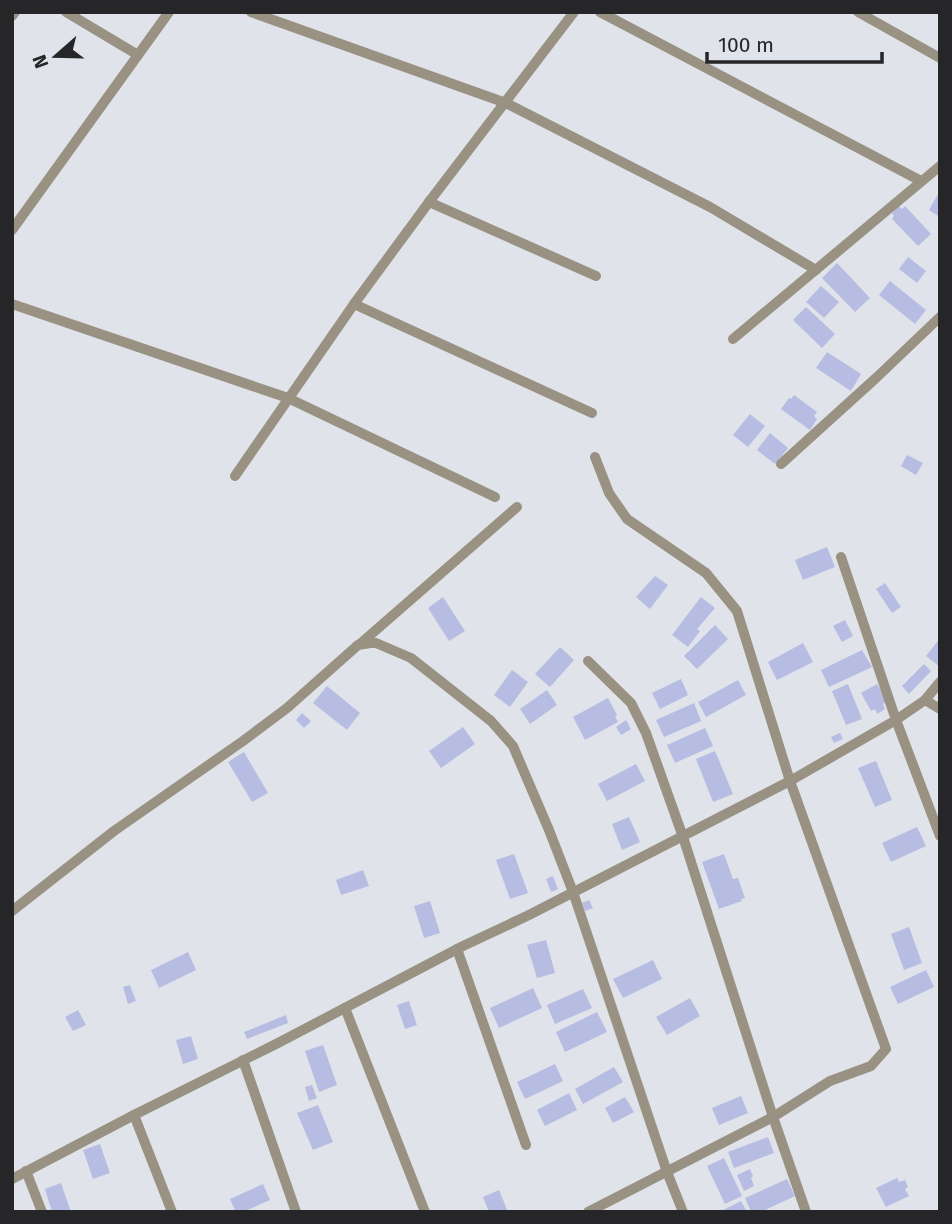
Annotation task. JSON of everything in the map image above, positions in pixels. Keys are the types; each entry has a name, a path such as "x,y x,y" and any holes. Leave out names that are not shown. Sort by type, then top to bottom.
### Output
{"street":[{"path":"66,12 138,55"},
{"path":"12,230 169,12"},
{"path":"251,12 506,103 710,207 816,270"},
{"path":"234,476 354,304 574,12"},
{"path":"600,12 921,181"},
{"path":"858,12 940,58"},
{"path":"733,339 940,166"},
{"path":"429,202 596,276"},
{"path":"12,304 288,398 495,497"},
{"path":"354,304 592,413"},
{"path":"781,464 940,317"},
{"path":"587,1212 773,1117 830,1081 871,1066 886,1049 790,782 737,611 706,573 627,519 609,493 595,457"},
{"path":"12,911 114,831 287,708 517,507"},
{"path":"841,557 940,836"},
{"path":"358,645 376,643 411,658 491,720 513,746 573,892 682,1212"},
{"path":"588,661 631,703 646,733 683,837 806,1212"},
{"path":"12,1179 457,949 790,782 897,720 925,700 940,682"},
{"path":"925,700 940,709"},
{"path":"457,949 526,1144"},
{"path":"345,1008 425,1212"},
{"path":"243,1060 296,1212"},
{"path":"134,1115 172,1212"},
{"path":"26,1171 42,1212"}],"building":[{"path":"938,194 940,195 940,217 929,210"},
{"path":"899,206 902,209 905,206 931,234 918,246 892,219 892,213"},
{"path":"908,257 926,271 917,283 899,269"},
{"path":"837,263 870,298 855,312 822,278"},
{"path":"890,281 926,310 915,324 879,295"},
{"path":"821,286 839,302 824,318 806,302"},
{"path":"806,307 835,334 822,348 793,320"},
{"path":"827,352 861,374 851,391 816,368"},
{"path":"794,395 817,412 814,416 817,419 810,430 781,409"},
{"path":"750,414 765,426 748,447 733,435"},
{"path":"770,433 788,448 775,464 757,450"},
{"path":"907,455 923,463 916,475 901,466"},
{"path":"827,547 835,567 803,580 795,560"},
{"path":"655,576 668,585 650,609 636,597"},
{"path":"885,583 901,607 892,613 876,589"},
{"path":"443,597 465,631 449,641 428,608"},
{"path":"701,597 715,608 697,629 700,631 688,647 672,635"},
{"path":"845,620 853,636 842,642 833,626"},
{"path":"715,625 728,639 697,669 684,656"},
{"path":"940,638 940,667 926,656"},
{"path":"803,643 813,662 777,680 768,662"},
{"path":"560,647 574,660 550,687 535,674"},
{"path":"862,650 872,667 829,687 821,670"},
{"path":"924,664 931,671 909,694 902,686"},
{"path":"512,670 528,682 510,707 494,695"},
{"path":"681,679 688,695 660,709 652,693"},
{"path":"738,680 746,695 706,717 698,702"},
{"path":"848,684 862,719 846,725 832,691"},
{"path":"877,684 888,701 883,704 885,709 877,714 875,709 871,711 861,693"},
{"path":"327,686 360,713 347,730 313,703"},
{"path":"547,690 557,705 530,724 520,709"},
{"path":"608,698 618,722 585,740 573,717"},
{"path":"694,703 701,721 664,737 656,720"},
{"path":"302,713 311,721 304,728 296,720"},
{"path":"626,720 631,729 621,735 616,727"},
{"path":"463,727 475,744 441,768 429,751"},
{"path":"705,728 713,746 675,763 667,745"},
{"path":"840,733 843,739 834,743 831,737"},
{"path":"715,751 733,794 713,802 696,759"},
{"path":"244,752 268,793 252,802 228,762"},
{"path":"876,761 892,800 875,807 858,768"},
{"path":"636,764 645,781 607,801 598,784"},
{"path":"629,817 640,842 622,850 612,824"},
{"path":"917,827 926,846 891,862 882,843"},
{"path":"514,854 528,893 510,899 496,860"},
{"path":"724,854 733,879 738,878 745,898 719,909 702,862"},
{"path":"363,870 369,886 341,895 336,880"},
{"path":"553,876 558,889 551,892 546,879"},
{"path":"589,900 593,908 585,911 582,903"},
{"path":"430,901 440,933 424,938 414,906"},
{"path":"909,927 922,963 904,970 891,934"},
{"path":"546,940 555,973 537,978 527,945"},
{"path":"188,952 196,970 159,988 151,970"},
{"path":"653,960 662,979 623,998 613,979"},
{"path":"926,970 934,987 898,1004 890,987"},
{"path":"130,985 136,1001 128,1004 123,987"},
{"path":"533,988 542,1008 499,1028 490,1008"},
{"path":"583,989 592,1008 555,1024 547,1005"},
{"path":"690,998 700,1016 667,1035 656,1017"},
{"path":"409,1001 417,1025 405,1029 397,1005"},
{"path":"78,1010 86,1025 73,1031 65,1017"},
{"path":"597,1012 607,1032 565,1052 556,1032"},
{"path":"286,1015 288,1023 247,1039 244,1032"},
{"path":"191,1036 198,1059 183,1064 176,1040"},
{"path":"323,1045 337,1085 319,1092 305,1051"},
{"path":"555,1064 563,1081 525,1099 517,1082"},
{"path":"614,1067 623,1082 583,1104 575,1089"},
{"path":"312,1085 317,1098 309,1101 305,1087"},
{"path":"569,1093 577,1110 545,1126 537,1110"},
{"path":"741,1096 748,1113 719,1125 712,1108"},
{"path":"625,1097 634,1112 613,1123 605,1108"},
{"path":"318,1105 333,1142 313,1150 297,1113"},
{"path":"768,1137 774,1153 734,1168 728,1152"},
{"path":"100,1144 110,1173 93,1179 83,1150"},
{"path":"724,1158 742,1196 725,1204 707,1166"},
{"path":"750,1169 754,1186 744,1191 737,1175"},
{"path":"897,1178 899,1182 905,1180 908,1187 905,1189 909,1196 886,1207 876,1188"},
{"path":"787,1179 795,1196 761,1212 751,1212 745,1198"},
{"path":"61,1183 71,1212 52,1212 45,1189"},
{"path":"263,1184 270,1200 243,1212 236,1212 230,1199"},
{"path":"499,1190 508,1212 489,1212 483,1197"},
{"path":"741,1201 747,1212 719,1212"}]}
